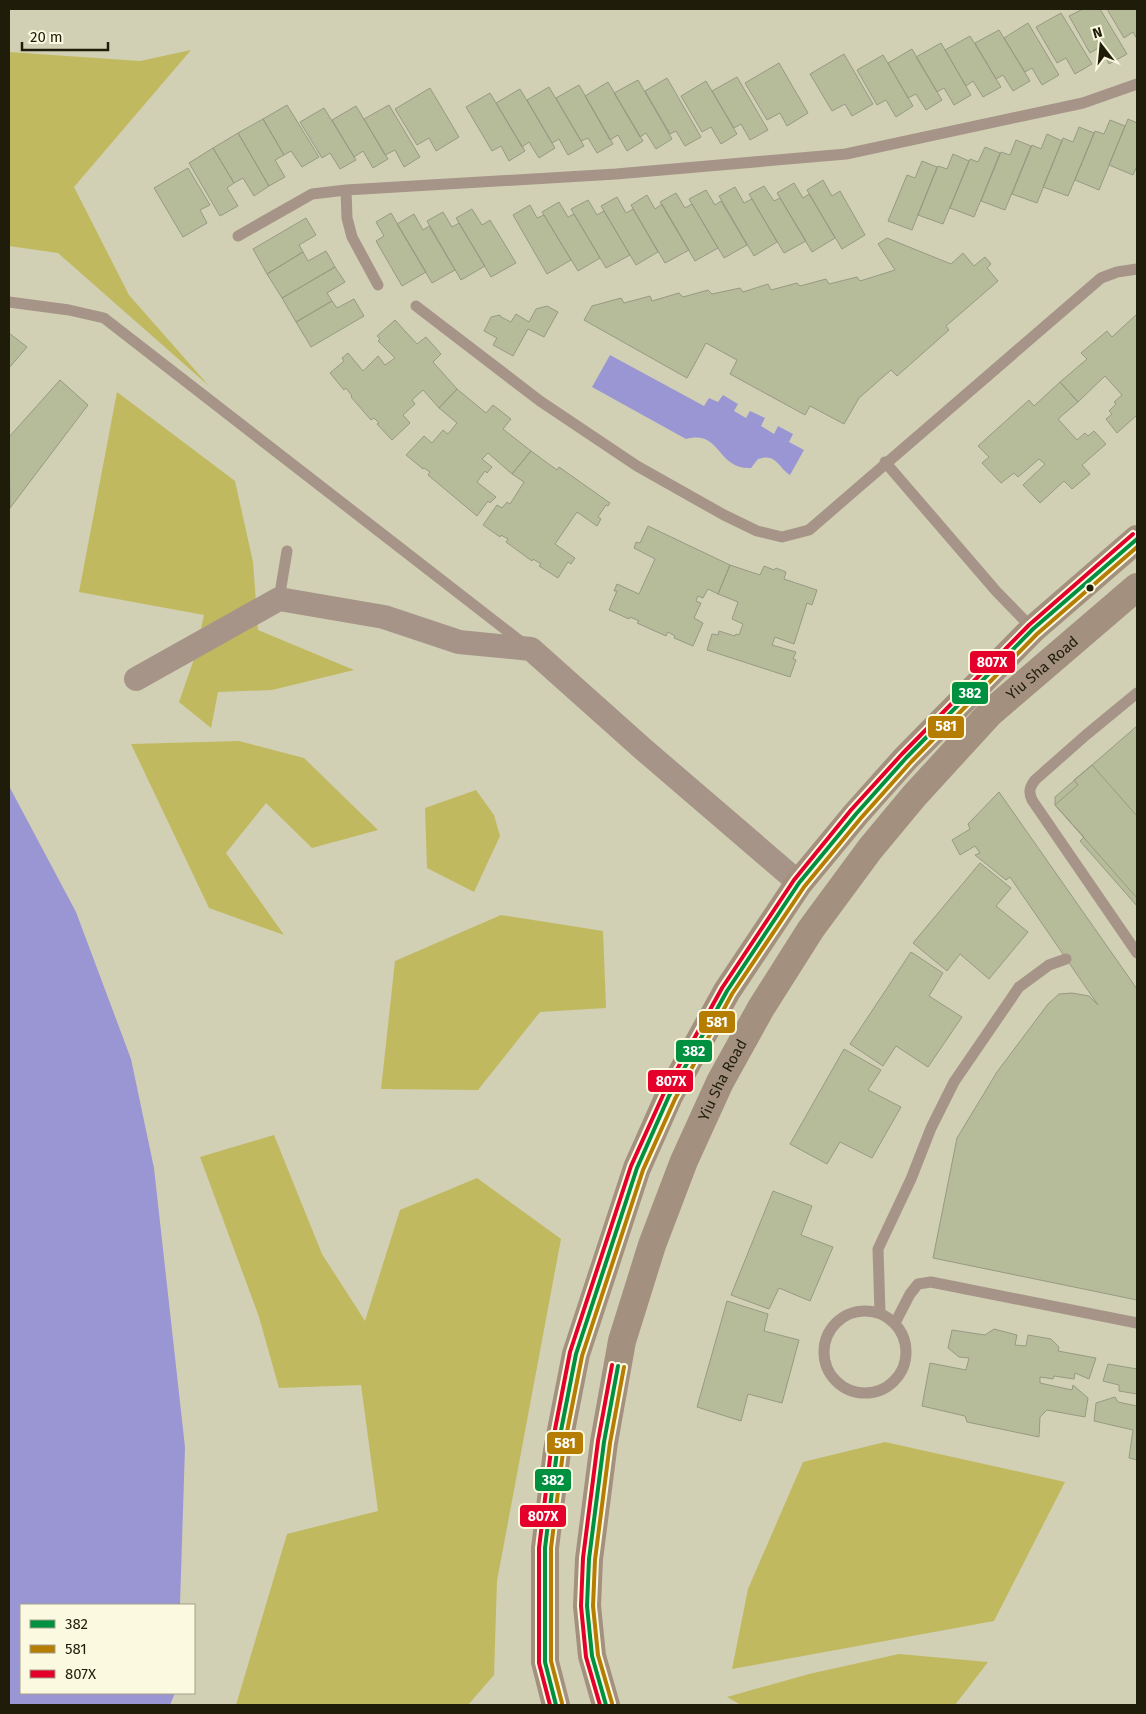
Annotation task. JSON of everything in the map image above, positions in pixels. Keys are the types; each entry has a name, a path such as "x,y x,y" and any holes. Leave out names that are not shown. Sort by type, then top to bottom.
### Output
{"street":[{"name":"Yiu Sha Road","path":"556,1705 545,1662 545,1548 557,1451 576,1354 637,1168 670,1096 727,991 799,883 856,814 906,758 1033,629 1137,539"},
{"name":"Yiu Sha Road","path":"606,1705 592,1656 587,1606 589,1559 607,1424 622,1340 652,1245 684,1161 720,1082 761,1008 811,928 870,849 914,796 990,713 1137,587"},
{"path":"136,679 279,599 384,617 459,642 531,649 643,749 799,883"}],"lane":[{"path":"238,236 312,194 346,190 616,174 846,154 1083,103 1137,84"},
{"path":"346,190 347,218 352,237 378,285"},
{"path":"416,306 540,401 638,466 724,516 757,531 782,537 808,530 1101,278 1117,272 1137,269"},
{"path":"9,302 69,310 104,318 531,649"},
{"path":"885,462 996,591 1033,629"},
{"path":"279,599 287,551"},
{"path":"1137,693 1035,780 1029,792 1032,800 1137,953"},
{"path":"880,1313 878,1249 911,1179 931,1128 954,1082 1019,988 1049,965 1066,958"},
{"path":"895,1323 910,1294 918,1284 931,1282 1137,1323"},
{"path":"866,1311 880,1313 895,1323 903,1334 907,1348 906,1363 900,1376 890,1386 877,1392 863,1394 849,1391 837,1383 828,1372 824,1358 824,1344 830,1331 839,1320 852,1313 866,1311"}],"shaded area":[{"path":"191,50 74,187 129,295 209,386 58,253 9,246 9,52 140,61"},
{"path":"610,355 704,406 709,398 718,402 723,395 738,404 734,411 746,418 750,411 765,418 761,426 774,434 778,426 793,434 789,442 804,450 790,475 777,462 769,458 758,459 751,468 740,467 731,463 713,444 706,440 697,437 686,439 592,387"},
{"path":"117,392 235,481 253,562 258,630 354,670 272,690 218,692 211,728 179,702 194,659 204,615 79,592"},
{"path":"239,741 304,758 378,830 312,848 266,803 226,853 284,935 209,908 131,744"},
{"path":"9,786 76,912 131,1059 154,1168 185,1447 180,1604 20,1604 20,1694 175,1694 170,1705 9,1705"},
{"path":"476,790 494,815 500,836 474,892 427,868 425,808"},
{"path":"501,915 603,931 606,1008 540,1012 478,1090 381,1089 395,961"},
{"path":"274,1135 322,1254 365,1321 400,1210 477,1178 561,1239 497,1581 494,1675 468,1705 236,1705 287,1534 378,1511 361,1385 279,1388 259,1317 200,1157"},
{"path":"885,1442 1065,1482 994,1621 732,1669 748,1589 803,1462"},
{"path":"899,1654 988,1662 955,1705 741,1705 727,1697 809,1674"}],"building":[{"path":"1083,9 1100,9 1127,54 1109,64 1100,47 1090,53 1069,16"},
{"path":"1107,9 1137,9 1137,39 1133,32 1124,38"},
{"path":"1061,13 1092,64 1075,74 1066,58 1057,63 1036,27"},
{"path":"1028,23 1059,75 1042,85 1032,68 1025,72 1004,38"},
{"path":"999,30 1030,81 1013,91 1003,75 996,79 975,43"},
{"path":"970,36 1001,87 983,97 973,81 966,86 945,50"},
{"path":"941,43 971,95 954,105 944,88 937,92 916,57"},
{"path":"912,49 942,100 926,110 916,94 908,98 888,63"},
{"path":"844,54 873,104 852,116 845,104 832,111 810,74"},
{"path":"883,55 913,106 896,117 886,100 877,105 857,70"},
{"path":"779,63 808,113 787,126 780,113 767,120 745,83"},
{"path":"737,77 768,130 750,140 741,124 734,128 712,91"},
{"path":"667,78 701,137 685,146 676,131 670,134 645,91"},
{"path":"638,80 672,139 656,149 646,133 640,137 614,93"},
{"path":"706,81 737,134 721,144 711,127 702,132 681,96"},
{"path":"608,82 643,141 627,151 618,135 610,140 585,96"},
{"path":"579,85 613,144 597,153 588,138 581,141 556,98"},
{"path":"549,87 584,146 568,155 559,139 552,143 527,100"},
{"path":"430,88 459,137 436,151 429,138 417,145 395,109"},
{"path":"520,89 555,148 539,158 529,142 522,147 496,103"},
{"path":"490,93 525,151 509,161 501,146 492,151 466,107"},
{"path":"287,105 319,157 302,167 291,151 284,155 263,119"},
{"path":"389,105 420,157 404,167 395,150 385,155 364,119"},
{"path":"356,106 388,159 373,168 363,151 354,157 332,120"},
{"path":"324,108 356,160 340,169 330,153 322,158 300,122"},
{"path":"263,119 284,155 275,160 285,177 269,186 238,133"},
{"path":"1128,119 1137,123 1137,166 1133,175 1109,165"},
{"path":"1110,120 1125,126 1099,190 1075,180 1095,131 1104,134"},
{"path":"1079,127 1094,133 1068,196 1043,187 1063,138 1073,142"},
{"path":"238,133 269,186 254,196 243,178 234,183 213,148"},
{"path":"1047,134 1062,141 1037,203 1012,194 1032,145 1041,149"},
{"path":"1016,140 1031,146 1005,210 981,201 1001,152 1010,155"},
{"path":"985,147 1000,153 974,217 950,208 970,159 978,162"},
{"path":"213,148 234,183 227,188 238,206 220,216 189,163"},
{"path":"953,154 969,161 943,224 918,215 938,166 947,169"},
{"path":"922,161 937,167 912,230 888,221 907,175 915,178"},
{"path":"188,168 210,205 200,210 207,223 183,237 154,188"},
{"path":"823,180 832,196 840,191 865,235 842,249 807,190"},
{"path":"794,183 803,198 809,194 835,238 812,252 777,193"},
{"path":"764,186 774,201 780,198 806,241 784,253 749,194"},
{"path":"735,187 744,203 752,199 777,242 754,256 719,196"},
{"path":"706,190 715,205 721,201 747,245 724,258 689,199"},
{"path":"676,193 685,208 692,204 718,248 695,261 660,202"},
{"path":"647,195 655,209 662,204 689,250 665,263 631,205"},
{"path":"617,197 626,213 633,209 658,252 636,265 601,206"},
{"path":"588,200 597,215 604,211 630,255 606,268 571,209"},
{"path":"559,202 568,217 574,214 600,258 578,271 542,212"},
{"path":"530,205 537,218 544,215 571,260 547,274 513,215"},
{"path":"472,209 482,225 490,220 516,263 491,277 456,218"},
{"path":"443,212 452,227 459,223 485,266 461,280 427,221"},
{"path":"391,213 426,272 402,286 376,241 384,236 376,222"},
{"path":"414,214 423,230 429,226 455,270 432,283 397,224"},
{"path":"306,218 316,235 299,245 303,252 267,274 253,249"},
{"path":"887,238 951,264 963,253 974,266 985,257 991,264 987,268 998,281 946,326 949,330 897,376 891,370 859,398 844,424 810,406 805,415 730,374 737,360 706,343 687,378 584,320 592,306 621,298 624,303 650,296 652,301 679,293 683,297 708,290 712,294 740,288 743,292 768,284 771,290 797,283 800,286 826,279 829,284 857,277 860,281 895,270 878,244"},
{"path":"326,251 335,267 282,298 267,274 303,252 308,261"},
{"path":"335,267 345,282 327,293 332,301 296,322 282,298"},
{"path":"354,299 364,316 311,347 296,322 332,301 337,308"},
{"path":"547,306 558,312 544,337 528,329 513,356 493,345 497,338 484,331 491,317 500,315 511,322 516,314 529,322 536,309"},
{"path":"1137,314 1137,415 1117,433 1106,419 1112,414 1109,411 1116,404 1114,402 1122,395 1105,376 1078,402 1060,382 1087,359 1081,353 1107,331 1112,337"},
{"path":"395,320 417,344 426,337 441,354 433,362 457,389 439,408 423,390 412,400 415,404 403,415 410,423 392,440 377,424 379,423 374,418 371,420 351,397 346,388 344,390 330,373 344,361 342,358 348,353 363,371 378,356 385,365 395,358 378,341 380,339 377,336"},
{"path":"9,333 27,347 9,368"},
{"path":"60,380 88,405 10,508 9,437"},
{"path":"1060,382 1078,402 1058,419 1077,440 1085,433 1088,436 1094,431 1106,444 1082,465 1090,474 1072,489 1064,481 1040,503 1023,485 1045,464 1039,459 1018,477 1014,473 1001,483 982,463 989,457 978,446 1029,400 1034,406"},
{"path":"457,389 486,413 493,405 511,419 503,429 531,451 512,474 488,453 482,459 492,467 487,473 485,471 477,482 496,497 490,503 488,501 477,516 428,475 430,472 423,469 406,455 424,436 432,443 443,430 448,434 457,423 439,408"},
{"path":"531,451 557,470 559,467 610,503 608,506 606,505 598,517 601,519 597,526 577,512 555,544 575,558 571,564 568,562 558,578 539,566 541,564 533,559 532,561 506,542 508,539 501,535 500,537 483,525 497,505 502,508 507,502 510,504 524,482 512,474"},
{"path":"648,526 730,565 718,594 708,589 703,598 698,596 696,601 701,603 694,618 703,623 693,646 674,638 675,636 668,632 666,636 637,623 639,621 630,617 629,619 609,610 617,591 614,591 617,584 639,594 655,559 634,548 636,542 640,543"},
{"path":"730,565 760,575 764,566 774,570 776,568 786,572 784,579 817,590 812,605 807,603 794,644 775,637 772,645 796,652 793,659 796,660 790,677 707,650 712,634 718,635 719,631 735,636 736,634 739,635 743,624 732,619 738,602 718,594"},
{"path":"1137,726 1137,906 1080,841 1084,837 1055,805 1055,797"},
{"path":"1092,765 1137,816 1137,898 1055,805 1078,785 1074,780"},
{"path":"999,792 1137,989 1137,1300 933,1258 957,1138 997,1072 1048,1004 1059,994 1072,993 1089,996 1098,1005 1010,877 1006,880 975,855 980,853 975,846 960,855 952,840 970,829 968,824"},
{"path":"980,863 1011,888 996,906 1028,932 989,979 960,954 947,971 913,943"},
{"path":"911,952 943,973 929,996 962,1017 928,1067 896,1046 883,1066 850,1044"},
{"path":"844,1049 881,1070 868,1090 901,1107 872,1158 840,1142 827,1164 790,1144"},
{"path":"773,1191 812,1206 801,1235 833,1247 810,1301 779,1288 769,1309 731,1295"},
{"path":"727,1301 768,1314 764,1331 799,1340 782,1403 748,1394 741,1421 697,1407"},
{"path":"994,1329 1017,1335 1015,1345 1026,1346 1028,1335 1051,1339 1059,1347 1058,1351 1096,1358 1089,1379 1075,1373 1074,1379 1054,1376 1053,1379 1040,1377 1040,1383 1072,1390 1073,1385 1088,1398 1085,1417 1047,1410 1040,1417 1039,1437 967,1422 965,1416 922,1406 930,1363 966,1370 969,1358 959,1357 948,1348 952,1330 985,1335"},
{"path":"1108,1364 1137,1369 1137,1394 1119,1391 1119,1385 1103,1381"},
{"path":"1115,1397 1118,1402 1137,1406 1137,1460 1129,1458 1133,1430 1094,1421 1096,1403"}],"transit line":[{"name":"807X","path":"550,1705 539,1663 539,1548 551,1450 570,1352 631,1166 664,1093 722,988 794,880 851,810 902,754 1029,625 1133,534"},
{"name":"382","path":"556,1705 545,1662 545,1548 557,1451 576,1354 637,1168 669,1096 727,991 799,883 856,814 906,758 1033,629 1137,539"},
{"name":"581","path":"562,1703 551,1661 551,1548 563,1452 582,1356 643,1170 675,1099 732,994 804,887 861,818 911,762 1037,634 1137,547"},
{"name":"807X","path":"600,1705 586,1657 581,1606 583,1558 598,1441 612,1365"},
{"name":"382","path":"606,1705 592,1656 587,1606 589,1559 604,1442 618,1366"},
{"name":"581","path":"612,1703 598,1655 593,1606 595,1560 610,1443 624,1367"}]}
